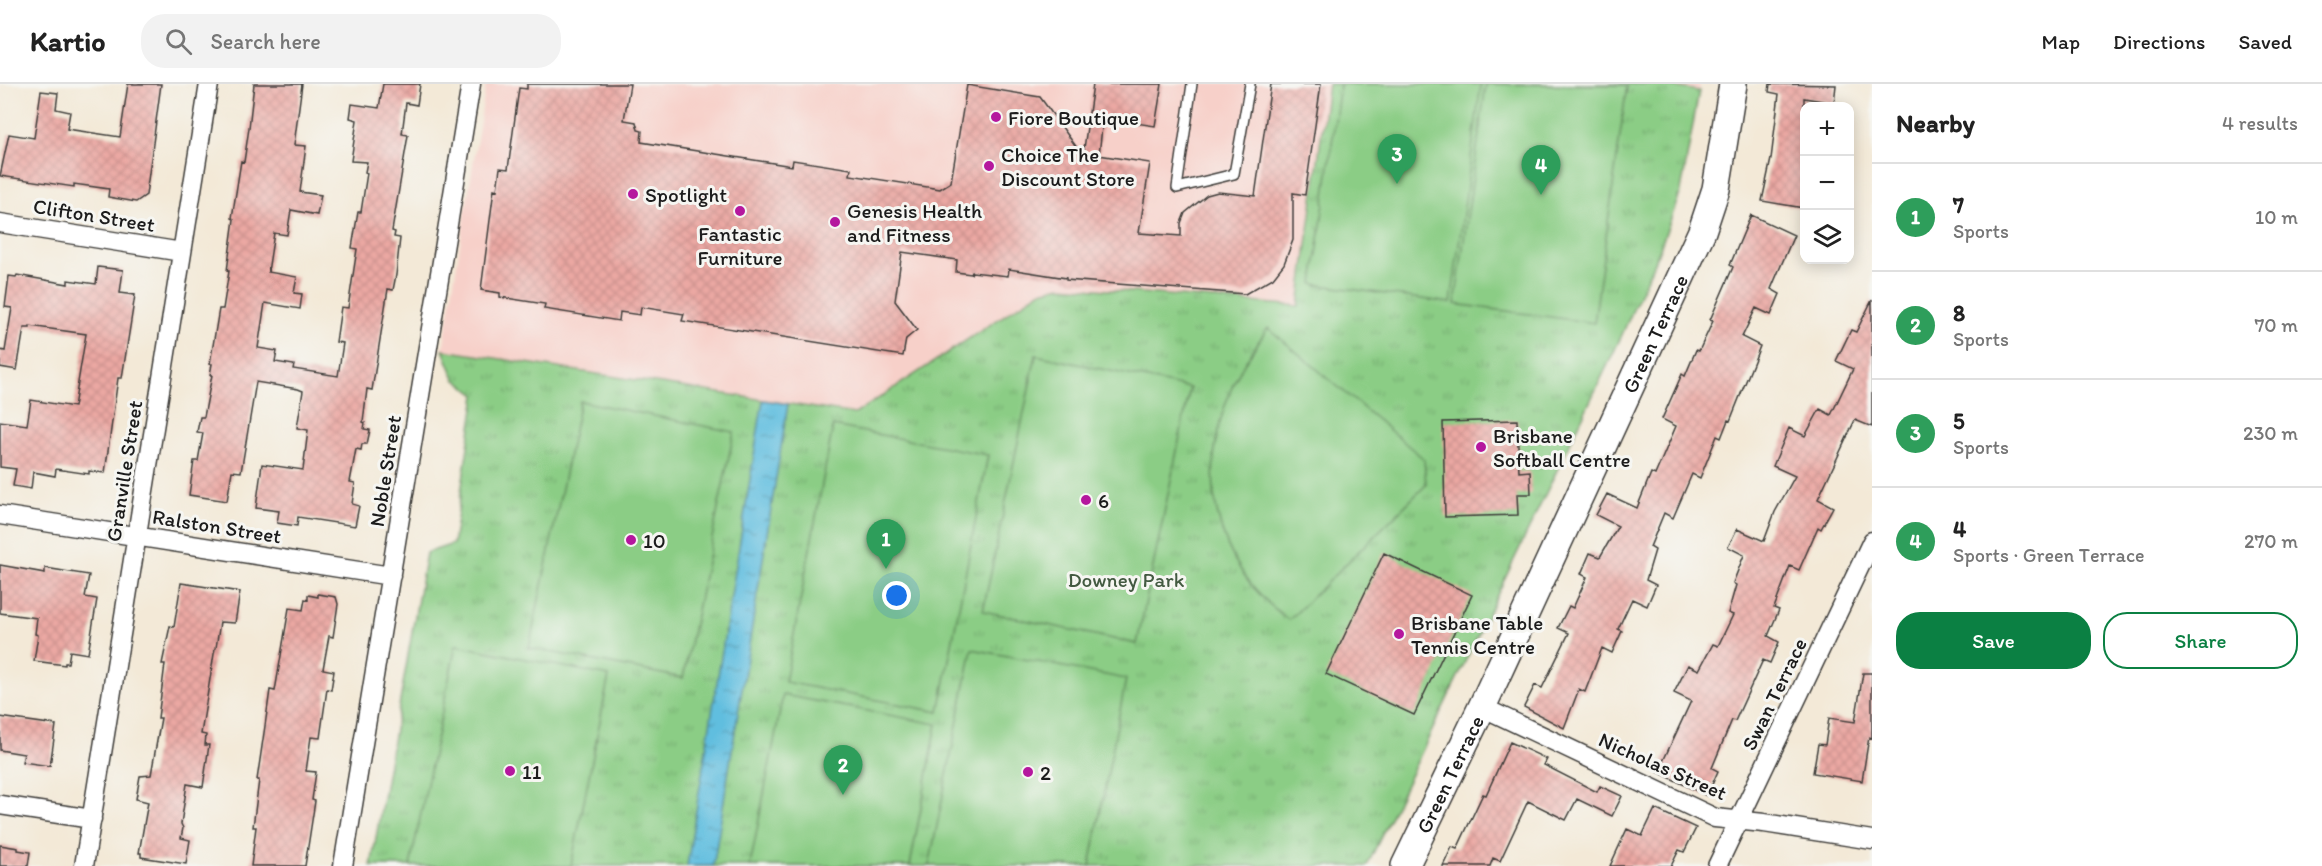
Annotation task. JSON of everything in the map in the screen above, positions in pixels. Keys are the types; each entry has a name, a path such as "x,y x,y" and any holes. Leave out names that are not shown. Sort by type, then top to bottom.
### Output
{"street":[{"name":"Granville Street","path":"84,866 209,84"},
{"name":"Noble Street","path":"343,866 471,84"},
{"name":"Green Terrace","path":"1405,866 1482,706 1702,231 1716,189 1733,84"},
{"name":"Clifton Street","path":"0,223 182,252"},
{"name":"Ralston Street","path":"0,515 390,576"},
{"name":"Swan Terrace","path":"1717,866 1871,546"},
{"name":"Nicholas Street","path":"1482,706 1715,818 1872,840"},
{"path":"0,805 92,819"}],"lane":[{"path":"1192,84 1177,188 1234,174 1250,84"}],"shaded area":[{"path":"486,84 1328,84 1299,306 1062,286 1041,291 855,414 443,350"},
{"path":"1658,84 1700,84 1699,91"}],"green space":[{"name":"Downey Park","path":"1328,84 1658,84 1699,91 1681,191 1659,251 1621,337 1367,866 371,866 426,553 453,544 476,395 455,379 443,350 855,414 1041,291 1061,286 1299,306"},
{"path":"1340,84 1481,84 1451,303 1313,284"},
{"path":"1486,84 1627,85 1594,323 1455,304"},
{"path":"1268,328 1424,459 1426,485 1289,620 1263,597 1242,572 1227,544 1218,515 1214,484 1215,452 1221,420 1232,387"},
{"name":"6","path":"1036,355 1190,388 1137,644 983,611"},
{"name":"10","path":"580,401 734,432 683,678 529,648"},
{"path":"833,426 988,455 939,712 785,682"},
{"name":"11","path":"456,645 609,676 571,866 410,866"},
{"name":"2","path":"972,649 1126,679 1090,866 929,866"},
{"path":"783,695 937,724 910,866 750,866"}],"water":[{"path":"763,400 788,404 714,862 713,866 687,866"}],"building":[{"path":"128,84 161,84 146,195 136,202 108,197 109,189 74,184 74,187 0,176 9,134 34,138 41,91 58,93 56,109 70,112 67,129 120,137"},
{"path":"254,84 302,84 294,145 306,146 300,192 321,195 317,215 291,210 287,235 274,233 268,272 297,277 294,293 302,294 300,309 265,303 258,348 277,351 275,362 294,365 293,369 338,376 343,343 336,342 341,307 348,308 357,249 352,248 367,173 365,172 367,162 351,161 357,120 350,118 352,104 379,108 383,84 420,84 417,105 406,103 402,134 408,135 392,231 395,232 394,237 400,238 396,275 393,290 388,289 372,390 367,389 363,422 365,423 364,429 370,430 367,444 362,444 361,450 356,449 350,482 355,483 352,504 359,506 355,526 298,517 297,526 277,523 279,511 256,508 262,464 303,470 308,430 297,428 303,391 298,389 256,382 241,472 232,471 227,501 189,495 194,461 198,461 203,433 197,432 200,417 204,417 212,375 210,375 212,364 210,364 219,309 223,309 229,271 227,271 234,219 232,218 241,161 244,162"},
{"path":"527,84 630,84 624,120 636,122 638,130 642,131 641,142 792,166 793,160 851,169 850,175 940,189 951,182 967,85 1040,97 1083,156 1093,84 1162,84 1155,126 1103,118 1099,155 1150,163 1139,233 1181,236 1181,223 1185,213 1207,195 1218,192 1255,196 1271,84 1321,84 1305,195 1293,193 1293,240 1284,264 1273,278 1245,294 1066,280 1066,278 1009,269 1008,276 972,272 971,274 956,272 957,260 902,252 895,301 917,330 906,339 903,356 682,321 684,314 641,307 640,315 620,312 619,321 544,309 545,304 500,297 500,293 481,290 494,189 497,190 500,168 508,169 519,88 527,89"},
{"path":"1770,84 1836,85 1834,102 1804,98 1804,102 1800,102 1800,207 1762,201 1771,159 1779,94 1769,92"},
{"path":"1751,215 1794,235 1771,289 1780,294 1771,315 1756,308 1742,337 1760,346 1730,421 1728,420 1721,438 1717,436 1700,478 1692,474 1673,518 1664,513 1650,547 1655,550 1646,580 1656,585 1647,606 1632,599 1618,629 1622,631 1612,653 1602,648 1585,692 1579,689 1564,728 1524,707 1535,685 1542,688 1569,633 1558,628 1569,606 1573,608 1587,577 1581,574 1590,553 1600,557 1618,526 1596,515 1607,494 1637,508 1651,473 1655,475 1676,426 1662,419 1682,374 1685,376 1696,350 1699,351 1713,321 1710,320 1733,267 1730,265"},
{"path":"98,267 123,270 120,293 135,295 122,378 118,378 105,473 89,471 89,474 56,469 55,476 33,472 31,489 13,486 16,469 0,467 0,421 27,425 31,400 74,407 86,334 30,326 30,328 24,328 17,370 0,367 0,350 5,351 12,308 5,307 9,276 16,277 17,275 68,284 68,280 96,284"},
{"path":"1872,300 1872,427 1855,420 1818,499 1833,507 1821,529 1818,527 1799,570 1790,566 1774,608 1779,610 1768,636 1779,642 1770,663 1763,660 1735,721 1732,720 1712,768 1718,771 1707,796 1658,772 1691,701 1674,693 1688,665 1699,670 1713,644 1718,646 1733,615 1728,613 1736,585 1733,583 1744,555 1728,547 1737,529 1764,541 1775,512 1795,476 1773,466 1789,428 1805,436 1820,409 1831,415 1853,369 1836,361 1851,330 1856,332"},
{"name":"Brisbane Softball Centre","path":"1517,420 1519,472 1530,471 1531,494 1517,494 1518,515 1445,517 1443,422"},
{"name":"Brisbane Table Tennis Centre","path":"1384,553 1472,595 1414,715 1326,674"},
{"path":"0,565 45,573 45,568 89,575 85,597 97,599 88,654 70,651 68,663 65,665 34,661 38,635 35,634 37,618 0,613"},
{"path":"181,583 240,592 235,623 220,622 215,648 201,734 206,735 205,745 209,745 203,787 187,784 181,824 183,828 181,838 190,840 186,864 141,857 139,853 148,802 136,799 140,776 151,775 161,718 158,718 165,664 162,664 170,626 174,627"},
{"path":"318,594 336,597 338,604 333,637 329,636 323,669 334,671 331,690 327,689 320,738 311,737 306,771 316,772 312,800 315,801 305,866 251,866 256,827 253,827 259,780 257,780 270,690 275,691 289,608 303,610 308,595 318,597"},
{"path":"1863,673 1872,673 1872,738 1869,737 1862,781 1813,773 1818,744 1825,745 1829,718 1855,722"},
{"path":"0,717 56,725 50,766 22,762 24,754 0,750"},
{"path":"1510,742 1547,759 1544,765 1597,792 1600,786 1622,796 1612,816 1577,799 1566,820 1528,801 1500,861 1493,858 1490,866 1443,866 1452,847 1457,849 1483,794 1486,795"},
{"path":"1655,809 1696,828 1684,852 1679,850 1671,866 1610,866 1627,829 1642,836"},
{"path":"0,845 30,852 28,866 0,866"}],"place":[{"name":"Fiore Boutique","path":"996,117"},
{"name":"Choice The Discount Store","path":"989,166"},
{"name":"5","path":"1397,184"},
{"name":"Spotlight","path":"633,194"},
{"name":"4","path":"1541,195"},
{"name":"Fantastic Furniture","path":"740,211"},
{"name":"Genesis Health and Fitness","path":"835,222"},
{"name":"Brisbane Softball Centre","path":"1481,447"},
{"name":"6","path":"1086,500"},
{"name":"10","path":"631,540"},
{"name":"7","path":"886,569"},
{"name":"Brisbane Table Tennis Centre","path":"1399,634"},
{"name":"11","path":"510,771"},
{"name":"2","path":"1028,772"},
{"name":"8","path":"843,795"}]}
